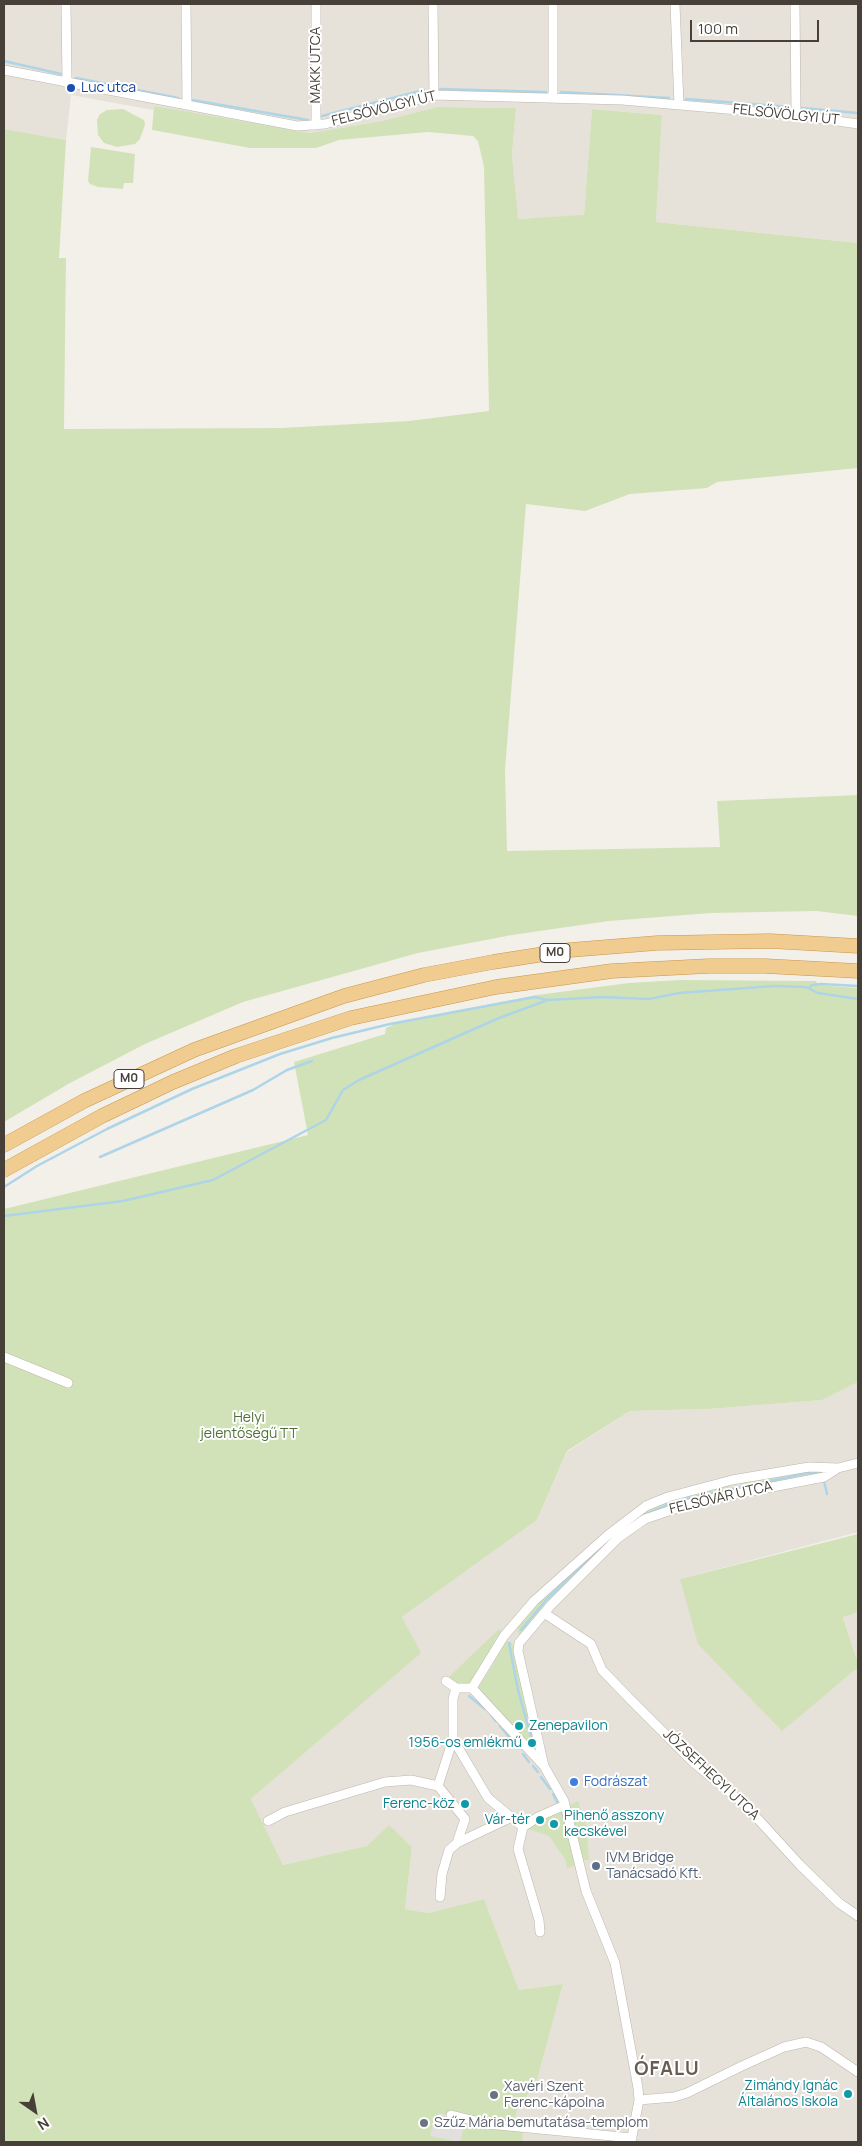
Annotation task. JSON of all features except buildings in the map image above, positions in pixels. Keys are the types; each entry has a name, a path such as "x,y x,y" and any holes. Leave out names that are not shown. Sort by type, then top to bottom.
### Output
{"highway":[{"name":"M0","path":"4,1146 84,1101 194,1050 344,996 424,975 570,950 657,943 762,941 858,946"},
{"name":"M0","path":"4,1170 102,1116 173,1082 236,1056 351,1018 496,987 612,971 728,966 803,967 858,971"}],"street":[{"path":"66,4 67,83"},
{"path":"186,4 187,104"},
{"name":"MAKK UTCA","path":"316,4 316,125"},
{"path":"433,4 434,95"},
{"path":"553,4 554,97"},
{"path":"675,4 679,105"},
{"path":"795,4 796,115"},
{"name":"FELSŐVÖLGYI ÚT","path":"4,70 285,124 316,125 434,95 554,97 679,105 796,115 858,124"},
{"path":"4,1357 68,1383"},
{"name":"FELSŐVÁR UTCA","path":"472,1688 511,1636 534,1601 625,1520 646,1506 668,1497 732,1480 809,1467 838,1468 858,1463"},
{"name":"FELSŐVÁR UTCA","path":"511,1636 544,1613 618,1538 645,1519 695,1502 824,1478 838,1468"},
{"name":"JÓZSEFHEGYI UTCA","path":"544,1613 591,1644 602,1670 631,1700 693,1762 746,1806 800,1866 839,1903 858,1916"},
{"path":"511,1636 518,1651 544,1766"},
{"path":"446,1681 456,1688 472,1688 544,1766 565,1805 586,1892 615,1964 638,2100 632,2140 488,2124 451,2115"},
{"path":"438,1786 453,1739 453,1699 456,1688"},
{"path":"453,1739 488,1798 523,1827"},
{"path":"268,1821 285,1812 385,1782 411,1780 438,1786 465,1819 457,1843"},
{"path":"540,1932 539,1920 518,1849 523,1827 538,1817 565,1805"},
{"path":"440,1897 442,1874 449,1850 457,1843 512,1817"},
{"path":"638,2100 674,2097 687,2093 742,2066 784,2048 806,2042 822,2047 858,2072"}],"shaded area":[{"path":"4,4 858,4 858,243 656,222 662,115 592,109 584,216 517,219 512,155 516,108 437,107 382,121 310,133 154,107 153,110 71,95 66,140 4,129"},
{"path":"858,1382 858,1532 680,1579 798,1716 855,1670 858,1670 858,2142 257,2142 518,2106 536,2084 563,1984 519,1990 484,1899 428,1913 405,1909 412,1847 389,1826 368,1846 283,1865 251,1799 420,1653 402,1617 537,1520 567,1452 630,1411 709,1409 822,1400"},
{"path":"858,1612 858,1658 856,1657 843,1616"},
{"path":"439,2113 458,2119 455,2125 464,2127 460,2142 430,2136 435,2117 438,2118"}],"green space":[{"path":"154,106 310,133 382,121 437,107 516,108 512,155 518,219 584,215 592,109 662,115 656,222 858,243 858,468 717,482 707,488 630,494 585,511 526,504 505,770 507,851 720,847 717,801 858,795 858,916 816,911 711,913 609,921 512,935 418,953 243,1002 145,1044 70,1083 4,1122 4,129 66,140 59,258 66,258 64,429 281,428 409,421 489,411 484,167 478,141 473,136 428,132 339,140 316,148 250,148 152,130"},
{"path":"123,109 144,120 145,125 140,139 135,144 117,147 104,143 98,135 97,120 100,114 107,110"},
{"path":"91,147 135,154 133,183 124,183 123,189 98,187 90,184 88,181"},
{"name":"Helyi jelentőségű TT","path":"680,980 816,981 818,985 858,988 858,1382 822,1400 709,1409 630,1411 567,1451 537,1520 402,1617 421,1653 251,1799 283,1865 367,1846 389,1825 412,1847 405,1909 428,1913 484,1899 519,1990 563,1984 536,2084 518,2106 514,2120 515,2130 523,2131 522,2142 4,2142 4,1209 308,1135 294,1062 385,1034 386,1028 393,1025 392,1023 537,995 629,983"},
{"path":"823,1470 826,1473 738,1489 742,1482"},
{"path":"728,1485 732,1488 732,1492 646,1516 523,1635 518,1634 518,1625 537,1604 634,1516 657,1504"},
{"path":"858,1534 858,1612 843,1617 856,1657 858,1658 858,1670 855,1670 782,1731 698,1644 680,1579"},
{"path":"499,1629 502,1632 495,1639 489,1658 471,1683 467,1686 456,1684 449,1677"},
{"path":"503,1641 512,1642 539,1755 483,1698 478,1688 493,1665"},
{"path":"578,1801 586,1825 589,1860 583,1860 570,1805"},
{"path":"557,1811 563,1812 576,1865 567,1868 565,1859 549,1836 523,1827"}],"waterway":[{"path":"4,61 61,74"},
{"path":"76,78 178,98"},
{"path":"438,89 546,92"},
{"path":"322,116 424,90"},
{"path":"561,92 669,98"},
{"path":"686,99 790,107"},
{"path":"192,100 308,120"},
{"path":"802,108 858,113"},
{"path":"809,988 812,985 821,984 858,986"},
{"path":"4,1216 123,1201 213,1180 326,1120 343,1090 359,1080 499,1018 548,1000 603,997 649,999 679,993 774,986 806,987 818,993 858,999"},
{"path":"4,1187 37,1166 107,1129 192,1089 280,1054 332,1038 390,1024 535,997 547,1000"},
{"path":"100,1157 253,1090 287,1070 312,1061"},
{"path":"636,1519 676,1501 808,1473 823,1474"},
{"path":"824,1481 827,1494"},
{"path":"521,1630 546,1600 606,1542"},
{"path":"509,1643 518,1690 531,1737"},
{"path":"469,1696 485,1709"},
{"path":"491,1715 496,1721"},
{"path":"500,1726 509,1737"},
{"path":"513,1742 518,1748"},
{"path":"523,1754 529,1762"},
{"path":"533,1766 538,1772"},
{"path":"541,1777 550,1789"},
{"path":"553,1794 557,1802"},
{"path":"562,1811 565,1822"}],"place":[{"name":"Luc utca","path":"71,88"},
{"name":"Zenepavilon","path":"519,1726"},
{"name":"1956-os emlékmű","path":"532,1743"},
{"name":"Fodrászat","path":"574,1782"},
{"name":"Ferenc-köz","path":"465,1804"},
{"name":"Vár-tér","path":"540,1820"},
{"name":"Pihenő asszony kecskével","path":"554,1824"},
{"name":"IVM Bridge Tanácsadó Kft.","path":"596,1866"},
{"name":"Zimándy Ignác Általános Iskola","path":"848,2094"},
{"name":"Xavéri Szent Ferenc-kápolna","path":"494,2095"},
{"name":"Szűz Mária bemutatása-templom","path":"424,2123"}],"district":[{"name":"ÓFALU","path":"667,2070"}]}
